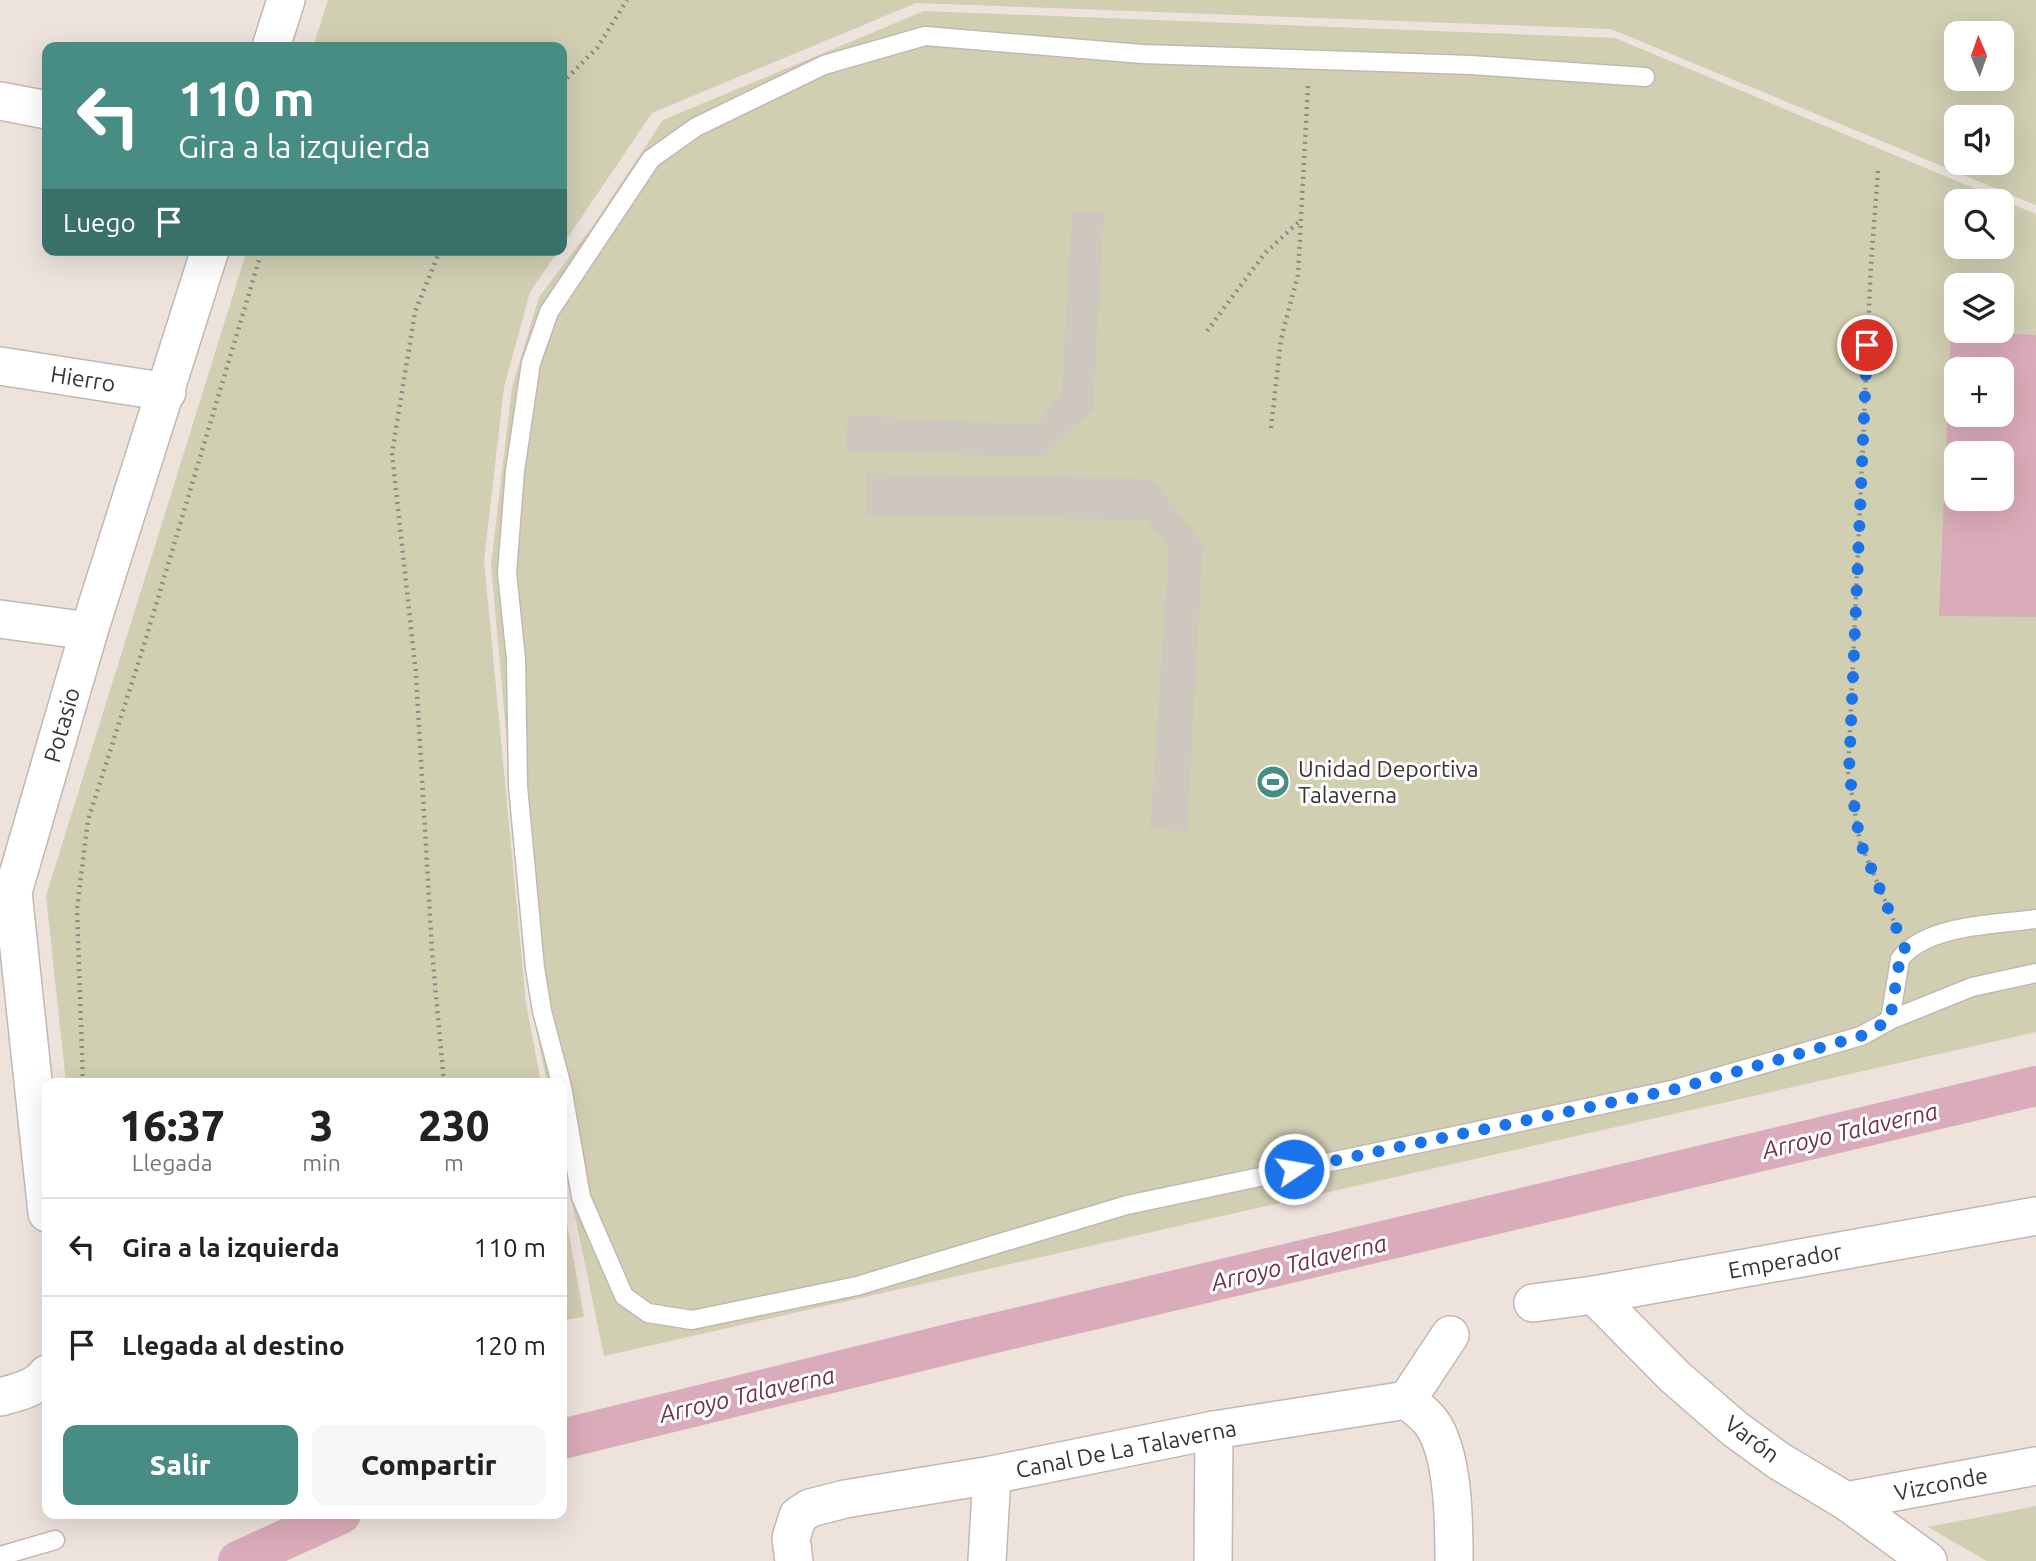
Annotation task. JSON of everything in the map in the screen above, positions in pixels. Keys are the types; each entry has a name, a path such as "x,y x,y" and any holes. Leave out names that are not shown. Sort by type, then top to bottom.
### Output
{"street":[{"path":"273,42 286,0"},
{"path":"0,101 42,109"},
{"name":"Potasio","path":"42,1173 7,891 167,392 207,256"},
{"name":"Hierro","path":"0,366 167,392"},
{"path":"0,619 89,631"},
{"name":"Emperador","path":"1533,1303 1594,1295 2036,1216"},
{"name":"Varón","path":"1594,1295 1675,1377 1735,1429 1779,1461 1846,1501 1928,1561"},
{"path":"1450,1335 1407,1400 1431,1422 1443,1443 1454,1561"},
{"path":"0,1398 25,1391 42,1380"},
{"name":"Canal De La Talaverna","path":"794,1561 791,1538 798,1516 810,1508 845,1499 992,1475 1214,1430 1407,1400"},
{"path":"1213,1561 1214,1430"},
{"name":"Vizconde","path":"1846,1501 2036,1466"},
{"path":"987,1561 992,1475"}],"lane":[{"path":"559,1078 547,1031 536,968 518,786 516,659 507,573 515,471 531,363 549,312 651,159 696,127 824,65 925,36 1142,54 1471,65 1645,77"},
{"path":"1890,1020 1900,958 1906,951 1931,935 2036,919"},
{"path":"567,1119 581,1197 624,1296 648,1312 692,1320 857,1286 1127,1205 1676,1089 1861,1036 1890,1020 1972,987 2036,973"},
{"path":"0,1556 55,1540"}],"path":[{"path":"567,78 597,48 627,0"},
{"path":"1271,428 1281,339 1298,275 1309,59"},
{"path":"1878,172 1870,278 1849,772 1860,842 1906,951"},
{"path":"1207,331 1265,253 1301,219"},
{"path":"83,1078 77,909 88,820 144,645 260,256"},
{"path":"438,256 415,312 391,453 416,674 432,951 444,1078"}],"green space":[{"path":"328,0 2036,0 2036,205 2014,196 2014,189 1997,189 1964,175 2014,175 2014,105 1944,105 1944,167 1611,29 916,3 652,113 567,239 567,42 315,42"},
{"name":"Unidad Deportiva Talaverna","path":"924,11 1615,38 1976,189 1944,189 1944,259 2014,259 2014,205 2036,214 2036,1032 604,1356 567,1177 567,1078 546,1078 530,999 491,565 512,388 539,297 594,224 663,120"},
{"path":"245,256 555,256 530,292 504,387 484,561 526,1003 540,1078 65,1078 46,896"},
{"path":"567,1224 584,1317 567,1319"},
{"path":"2036,1506 2036,1561 1987,1561 1928,1527"}],"shaded area":[{"path":"2014,334 2036,335 2036,617 1939,616 1944,497 1944,511 2014,511 2014,441 1946,441 1947,427 2014,427 2014,357 1950,357 1950,343 2014,343"}],"building":[{"path":"1104,211 1093,409 1042,457 845,451 848,415 1037,425 1062,390 1072,212"},
{"path":"866,473 1152,479 1203,544 1187,831 1150,830 1169,549 1147,520 866,515"}],"waterway":[{"name":"Arroyo Talaverna","path":"567,1438 957,1342 2036,1086"},
{"name":"Arroyo Talaverna","path":"238,1561 330,1519"}],"place":[{"name":"Unidad Deportiva Talaverna","path":"1273,782"}],"route":[{"path":"1294,1169 1676,1089 1861,1036 1890,1020 1900,958 1906,951 1860,842 1849,772 1851,671 1867,345"}]}
